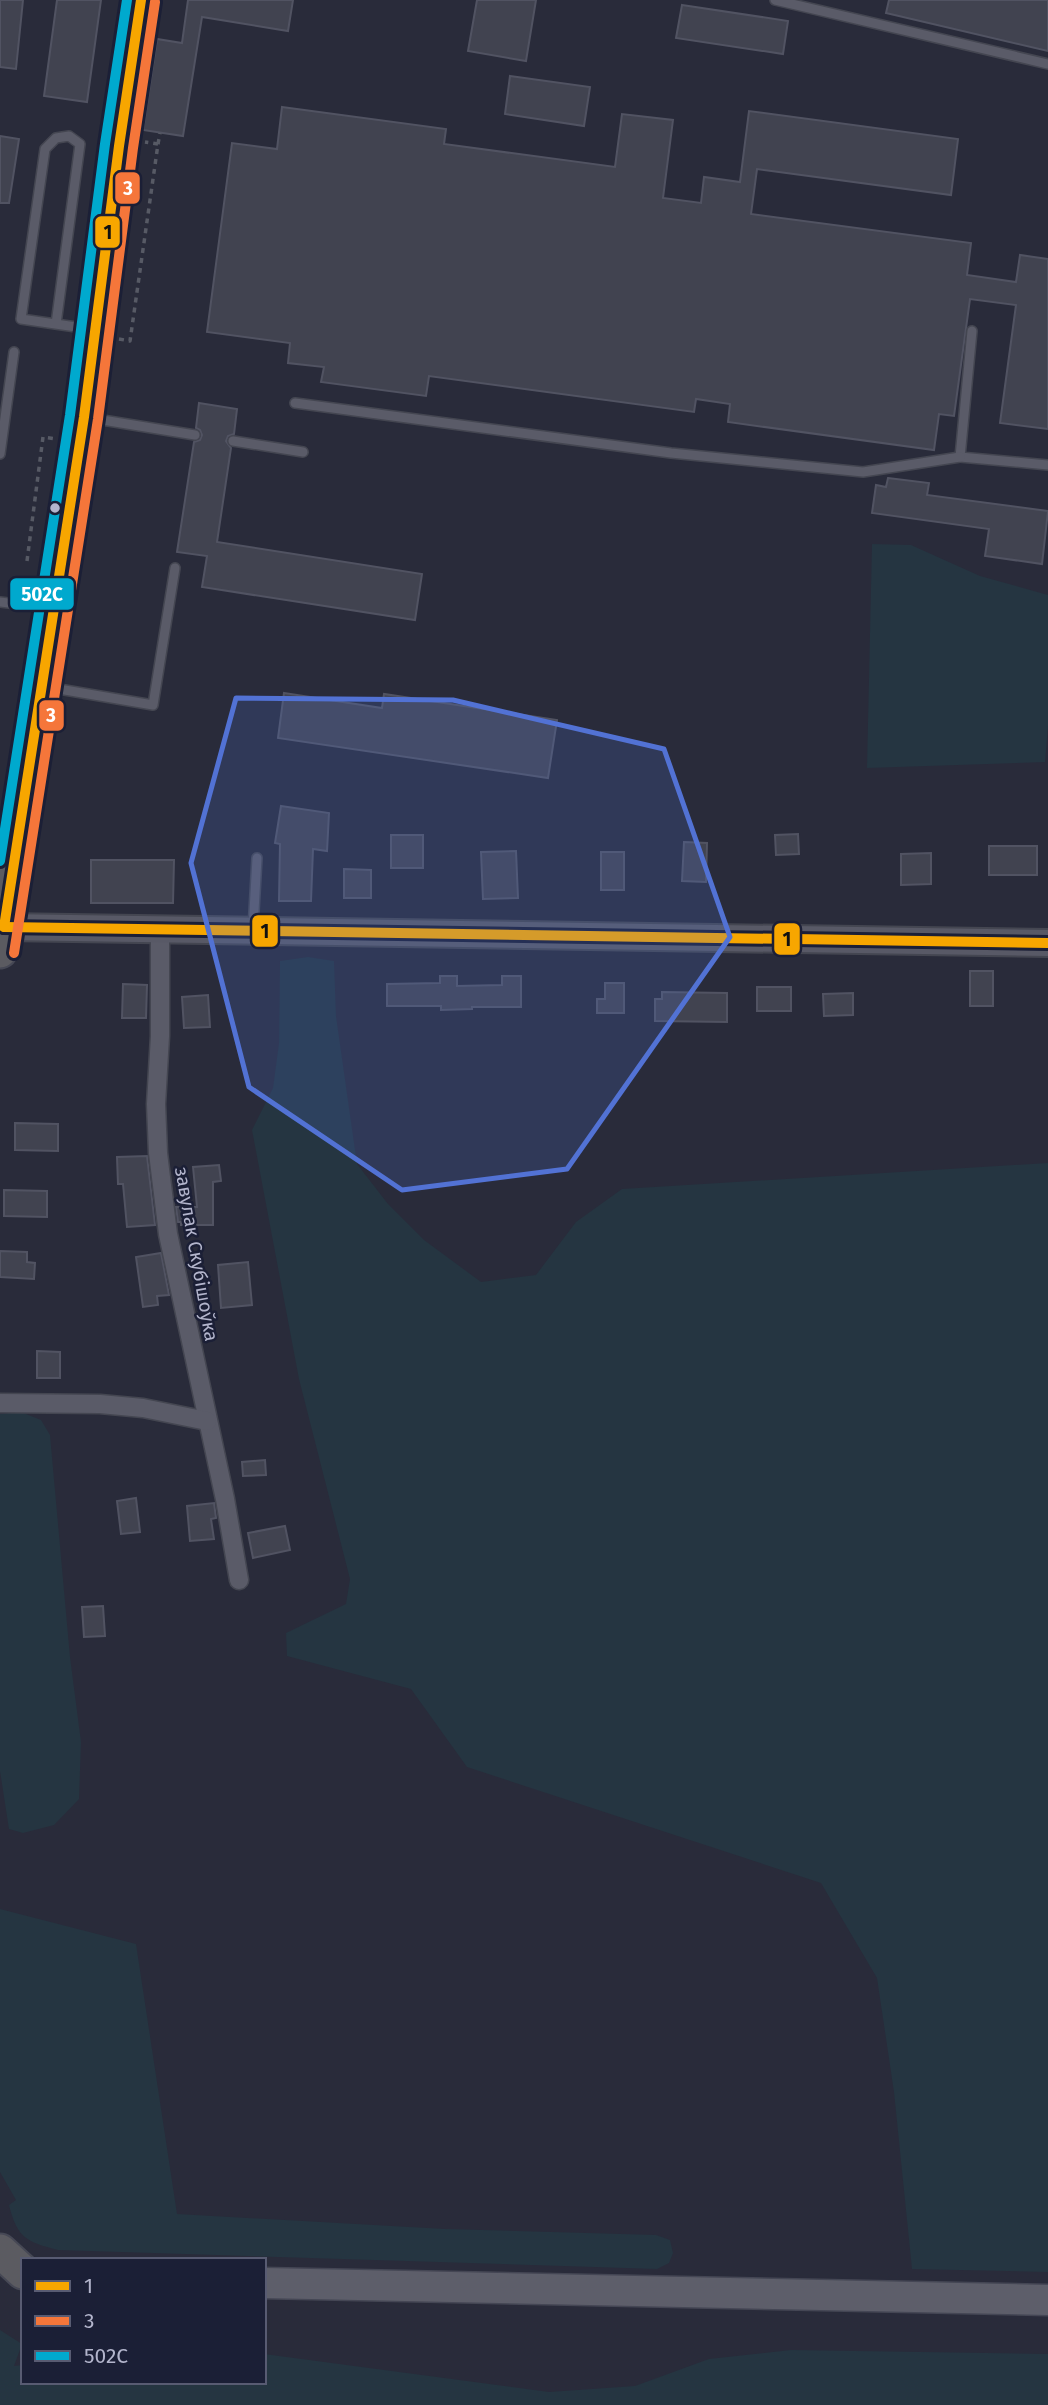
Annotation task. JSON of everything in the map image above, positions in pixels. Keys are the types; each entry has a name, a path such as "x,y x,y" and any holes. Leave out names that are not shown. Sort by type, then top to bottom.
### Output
{"highway":[{"path":"2,939 82,429 107,334 119,146 141,0"},
{"path":"0,2251 21,2271"}],"main road":[{"path":"2,939 160,929 1048,943"},
{"path":"0,2273 21,2273"},
{"path":"266,2283 1048,2300"}],"street":[{"name":"завулак Скубішоўка","path":"160,929 160,1036 156,1104 158,1153 168,1234 225,1499 239,1580"},
{"path":"0,1403 122,1406 207,1421"}],"lane":[{"path":"775,0 1048,64"},
{"path":"56,324 79,144 69,136 56,138 45,149 21,319 107,334"},
{"path":"960,457 972,331"},
{"path":"0,454 15,352"},
{"path":"295,403 671,453 863,472 960,457 1048,465"},
{"path":"82,429 195,435"},
{"path":"233,441 303,452"},
{"path":"42,687 153,705 175,568"},
{"path":"0,602 55,608"},
{"path":"253,931 257,858"}],"path":[{"path":"107,334 130,341 160,133"},
{"path":"132,140 158,144"},
{"path":"27,561 43,437 82,429"}],"highlighted area":[{"path":"236,698 453,700 664,749 730,937 567,1169 402,1190 249,1087 191,863"}],"shaded area":[{"path":"872,544 911,545 980,576 1048,595 1048,726 1045,762 867,768"},
{"path":"308,957 334,961 336,1016 357,1164 388,1204 424,1240 481,1282 536,1275 576,1222 622,1189 1048,1163 1048,2272 912,2269 894,2092 877,1978 821,1883 467,1767 411,1689 287,1656 286,1633 346,1604 350,1579 299,1379 252,1130 273,1088 279,1043 280,961"},
{"path":"21,1412 41,1420 50,1435 70,1657 81,1742 79,1799 54,1825 23,1833 9,1829 0,1771 0,1414"},
{"path":"0,1909 136,1944 177,2214 445,2229 656,2235 670,2240 673,2253 669,2263 657,2269 58,2250 31,2241 16,2225 9,2205 16,2200 0,2172"},
{"path":"0,2330 21,2343 14,2366 21,2365 21,2384 266,2384 266,2354 549,2392 635,2386 709,2359 791,2350 1048,2354 1048,2405 0,2405"}],"building":[{"path":"0,0 23,0 16,69 0,67"},
{"path":"57,0 101,0 87,102 44,96"},
{"path":"188,0 293,0 288,31 202,17 183,136 143,130 157,39 182,43"},
{"path":"477,0 536,0 526,61 468,51"},
{"path":"889,0 1048,0 1048,51 886,13"},
{"path":"682,5 788,21 783,54 676,38"},
{"path":"510,76 590,87 584,126 505,114"},
{"path":"282,107 446,129 444,144 615,167 622,114 673,120 663,198 701,203 704,177 740,182 749,111 958,139 951,195 757,169 751,214 971,243 967,275 1016,282 1020,255 1048,259 1048,429 1000,423 1016,305 970,299 954,416 939,414 934,450 728,422 730,404 696,399 694,412 429,376 426,396 321,382 324,367 288,363 290,343 207,332 232,143 277,149"},
{"path":"0,136 19,139 9,203 0,203"},
{"path":"199,403 237,409 234,434 228,436 226,441 231,448 217,542 422,574 415,620 202,587 207,556 177,552 194,442 200,440 202,435 196,428"},
{"path":"888,478 929,483 927,495 1048,511 1042,564 985,556 989,529 872,513 876,485 886,487"},
{"path":"284,693 382,708 384,694 557,720 548,778 278,738"},
{"path":"281,806 329,813 327,851 313,849 311,901 279,901 280,844 275,843"},
{"path":"798,834 799,854 776,855 775,835"},
{"path":"391,835 423,835 423,868 391,868"},
{"path":"684,842 707,843 706,882 682,881"},
{"path":"989,846 1037,846 1037,875 989,875"},
{"path":"516,851 518,898 483,899 481,852"},
{"path":"601,852 624,852 624,890 601,890"},
{"path":"931,853 931,884 901,885 901,854"},
{"path":"91,860 174,860 173,903 91,903"},
{"path":"344,869 371,870 371,898 344,898"},
{"path":"970,971 993,971 993,1006 970,1006"},
{"path":"440,976 457,976 457,986 502,985 502,976 521,976 521,1007 441,1010 441,1006 387,1006 387,984 440,983"},
{"path":"605,983 624,983 624,1013 597,1013 597,999 605,999"},
{"path":"123,984 147,985 146,1018 122,1018"},
{"path":"757,987 791,987 791,1011 757,1011"},
{"path":"662,992 727,993 727,1022 655,1021 655,999 662,999"},
{"path":"853,993 853,1015 824,1016 823,994"},
{"path":"208,995 210,1027 184,1028 182,997"},
{"path":"15,1123 58,1124 58,1151 15,1150"},
{"path":"147,1156 155,1225 127,1227 123,1184 118,1184 117,1157"},
{"path":"219,1165 221,1181 213,1182 213,1225 181,1225 176,1207 197,1207 193,1167"},
{"path":"4,1190 47,1191 47,1217 4,1216"},
{"path":"0,1251 27,1252 27,1262 35,1263 34,1279 0,1277"},
{"path":"161,1253 169,1295 157,1296 158,1305 143,1307 136,1257"},
{"path":"248,1262 252,1305 221,1308 218,1265"},
{"path":"37,1351 60,1352 60,1378 37,1378"},
{"path":"265,1460 266,1475 243,1476 242,1462"},
{"path":"136,1498 140,1532 121,1534 117,1501"},
{"path":"214,1503 216,1518 211,1519 214,1539 190,1541 187,1506"},
{"path":"285,1526 290,1550 253,1558 248,1533"},
{"path":"103,1606 105,1636 84,1637 82,1607"}],"transit line":[{"name":"502С","path":"0,861 70,415 105,144 127,0"},
{"name":"1","path":"4,927 84,417 141,0"},
{"name":"3","path":"14,953 98,419 155,2"},
{"name":"1","path":"4,927 1048,943"}]}
